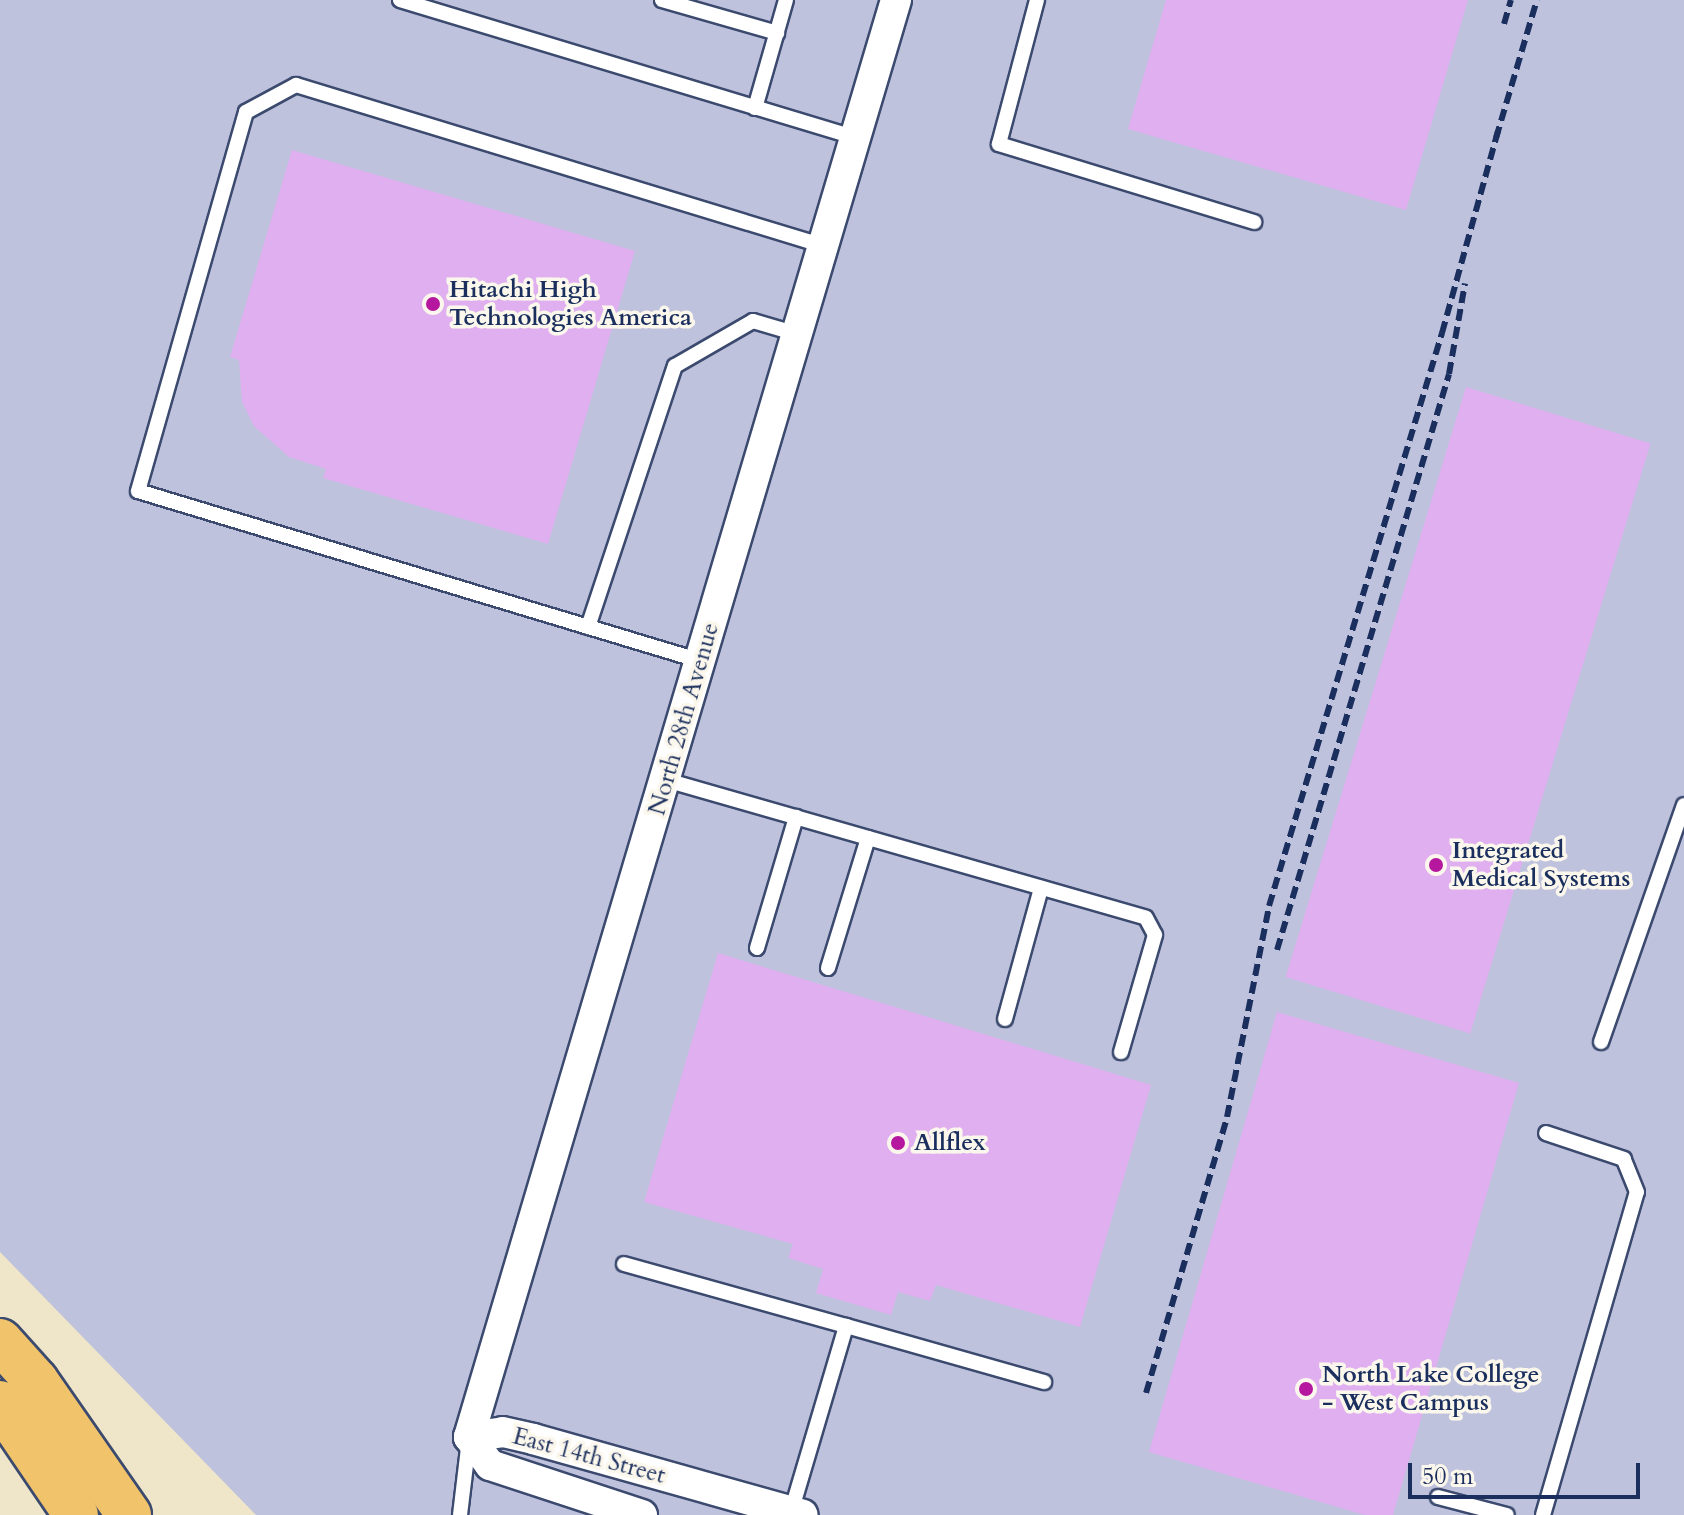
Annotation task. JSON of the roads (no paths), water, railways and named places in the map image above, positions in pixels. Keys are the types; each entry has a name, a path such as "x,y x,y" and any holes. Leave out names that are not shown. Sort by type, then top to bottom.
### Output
{"highway":[{"path":"0,1341 36,1381 129,1515"},
{"path":"0,1403 76,1515"}],"street":[{"name":"North 28th Avenue","path":"469,1437 896,0"},
{"name":"East 14th Street","path":"642,1515 490,1465 469,1437 503,1432 797,1513"}],"lane":[{"path":"400,0 856,138"},
{"path":"662,0 703,6 777,33"},
{"path":"755,108 786,0"},
{"path":"1037,0 999,144 1254,222"},
{"path":"701,661 138,491 246,112 296,85 824,246"},
{"path":"588,627 675,366 753,321 798,334"},
{"path":"666,780 1146,918 1155,935 1121,1052"},
{"path":"1601,1042 1684,805"},
{"path":"757,948 796,817"},
{"path":"828,968 868,838"},
{"path":"1005,1019 1041,888"},
{"path":"1543,1515 1637,1192 1624,1159 1546,1133"},
{"path":"624,1264 1044,1382"},
{"path":"797,1513 846,1326"},
{"path":"460,1515 469,1437"},
{"path":"1438,1497 1507,1515"}],"railway":[{"path":"1504,24 1511,0"},
{"path":"1496,138 1537,0"},
{"path":"1146,1393 1227,1117 1269,906 1442,333 1499,127"},
{"path":"1277,950 1449,374 1465,283"}],"place":[{"name":"Hitachi High Technologies America","path":"433,304"},
{"name":"Integrated Medical Systems","path":"1436,865"},
{"name":"Allflex","path":"898,1143"},
{"name":"North Lake College - West Campus","path":"1306,1389"}]}
